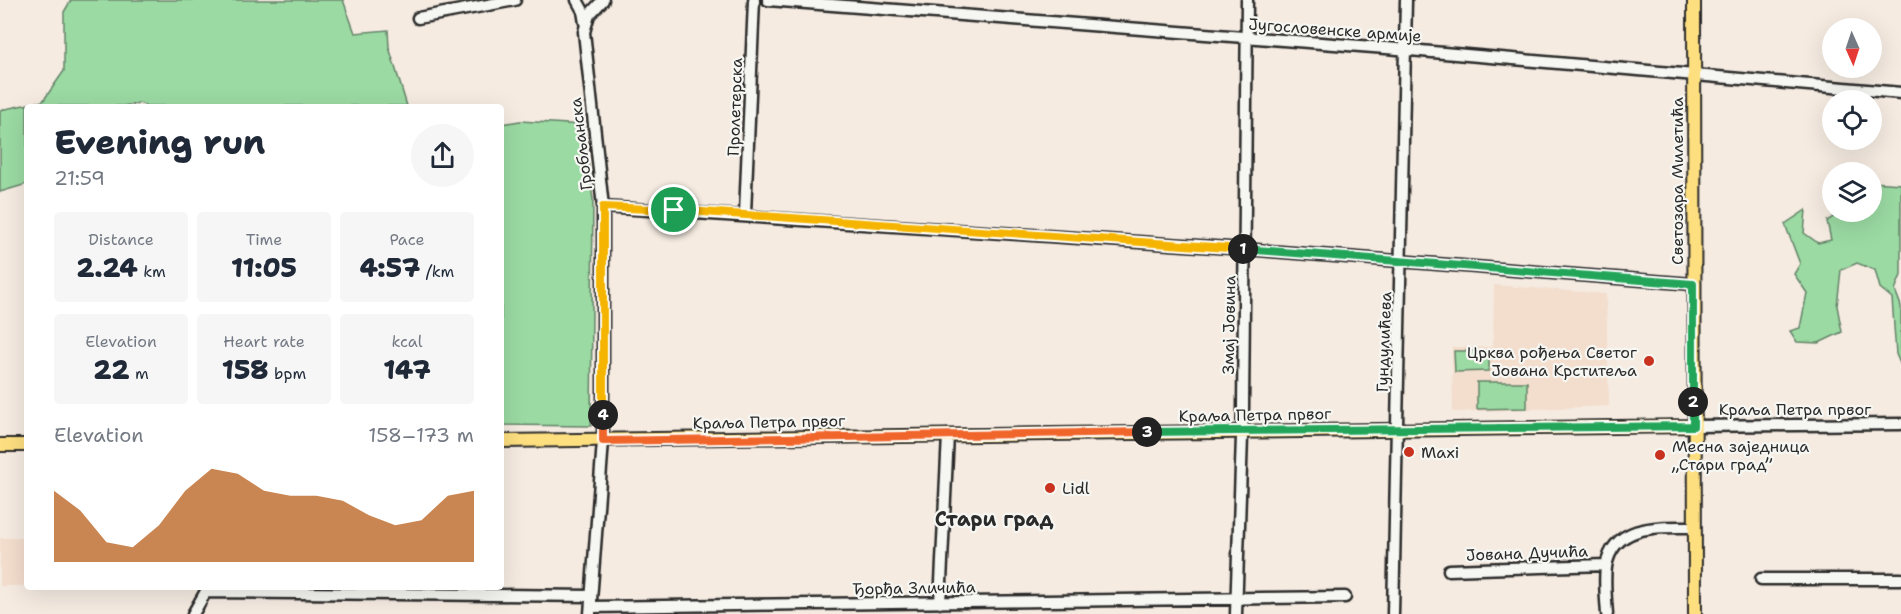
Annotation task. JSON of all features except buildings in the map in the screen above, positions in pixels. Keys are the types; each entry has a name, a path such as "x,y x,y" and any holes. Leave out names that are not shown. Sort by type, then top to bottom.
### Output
{"main road":[{"name":"Светозара Милетића","path":"1694,0 1695,614"},
{"name":"Краља Петра првог","path":"504,441 1693,426"},
{"path":"0,445 24,445"}],"street":[{"path":"418,18 515,0"},
{"path":"577,0 583,11 585,24"},
{"path":"585,24 596,6 603,0"},
{"name":"Пролетерска","path":"745,214 754,0"},
{"name":"Југословенске армије","path":"768,0 1407,50 1901,93"},
{"name":"Змај Јовина","path":"1236,614 1242,431 1247,0"},
{"name":"Гундулићева","path":"1393,614 1407,50 1406,0"},
{"name":"Гробљанска","path":"585,24 584,42 603,207 603,441 591,606"},
{"path":"603,207 745,214 1245,249 1693,284"},
{"name":"Краља Петра првог","path":"1693,426 1901,424"},
{"path":"940,603 948,435"},
{"path":"1607,614 1606,565 1616,545 1635,531 1650,528 1694,527"},
{"name":"Јована Дучића","path":"1449,570 1606,565"},
{"path":"1761,579 1901,579"},
{"path":"193,614 206,590"},
{"name":"Ђорђа Зличића","path":"230,590 591,606 1345,597"}],"shaded area":[{"path":"1494,285 1606,294 1609,406 1453,412 1452,347 1493,347"},
{"path":"0,538 24,538 24,586 0,586"}],"green space":[{"path":"71,0 343,0 355,33 388,30 389,47 406,104 29,104 43,101 64,71 64,12"},
{"path":"24,105 24,185 0,192 0,110"},
{"path":"520,121 583,125 593,200 591,426 504,425 504,124"},
{"path":"1882,183 1901,184 1901,275 1895,290 1901,306 1901,366 1896,354 1892,298 1880,288 1875,270 1857,263 1841,270 1837,306 1842,332 1819,343 1797,342 1790,331 1800,328 1807,293 1794,274 1800,264 1785,224 1806,210 1804,233 1818,243 1831,240 1827,222 1882,222"},
{"path":"1454,351 1489,351 1489,371 1455,372"},
{"path":"1477,382 1527,382 1527,408 1477,409"}],"place":[{"name":"Црква рођења Светог Јована Крститеља","path":"1649,361"},
{"name":"Maxi","path":"1409,452"},
{"name":"Месна заједница „Стари град”","path":"1660,455"},
{"name":"Lidl","path":"1050,488"}],"district":[{"name":"Стари град","path":"994,519"}],"route":[{"path":"603,207 674,210 1245,249 1693,284 1695,317 1693,426 603,441 603,207"}]}
